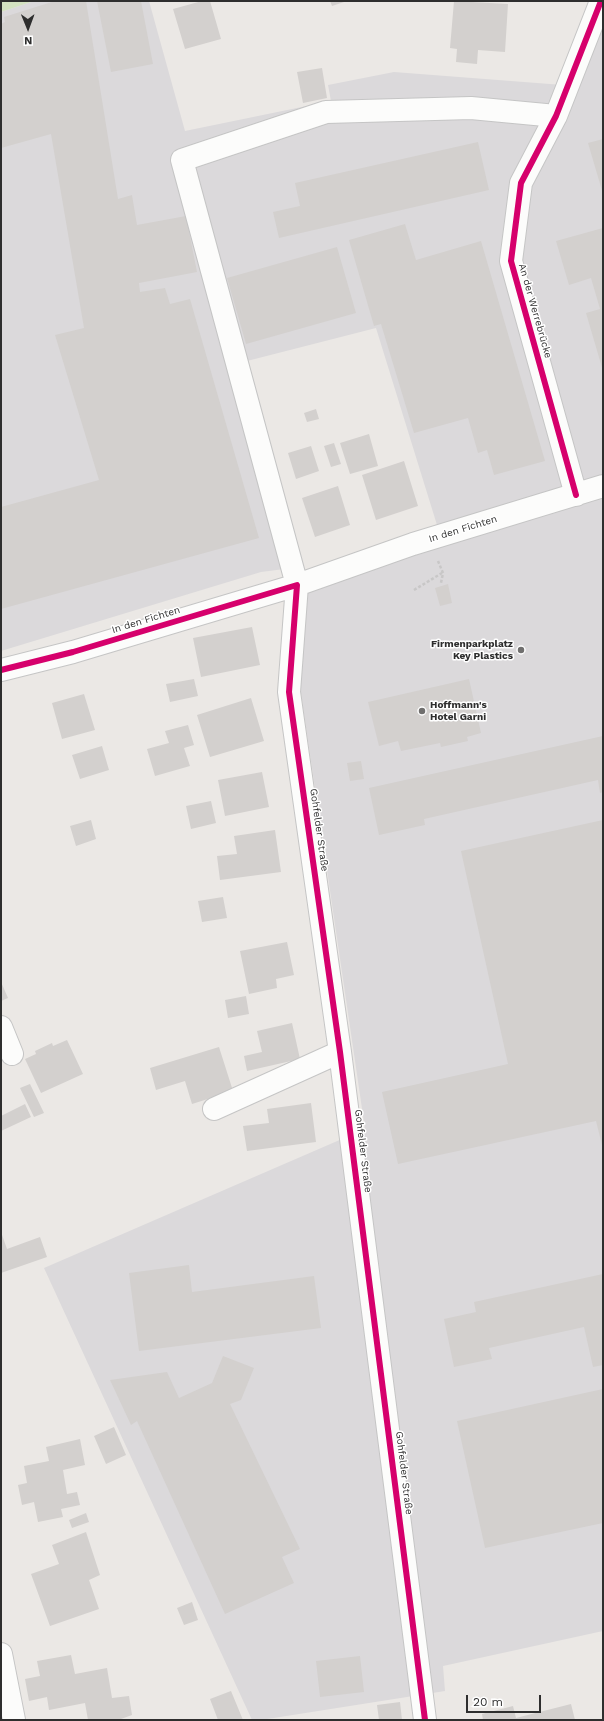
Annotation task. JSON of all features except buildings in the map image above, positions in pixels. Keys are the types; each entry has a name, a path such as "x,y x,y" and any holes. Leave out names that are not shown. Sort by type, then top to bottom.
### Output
{"street":[{"name":"An der Werrebrücke","path":"576,495 511,262 520,183 556,116 602,1"},
{"name":"Gohfelder Straße","path":"425,1720 340,1052 289,692 297,585 182,160 326,112 471,108 556,116"},
{"name":"In den Fichten","path":"1,670 73,652 297,585 413,544 603,486"},
{"path":"1,1027 12,1054"},
{"path":"214,1109 340,1052"},
{"path":"2,1666 14,1720"}],"path":[{"path":"414,590 443,572"}],"shaded area":[{"path":"34,1 149,1 185,131 331,101 328,85 394,72 563,85 603,1 603,1631 443,1666 445,1691 261,1720 252,1720 44,1268 365,1129 301,693 301,581 437,525 376,328 247,361 300,567 261,572 1,651 1,12"}],"green space":[{"path":"1,1 34,1 1,12"}],"cycle path":[{"path":"576,495 511,261 521,183 556,116 601,1"},
{"path":"1,670 73,652 297,585 289,692 340,1052 425,1720"}],"place":[{"name":"Firmenparkplatz Key Plastics","path":"521,650"},
{"name":"Hoffmann's Hotel Garni","path":"422,711"}]}
